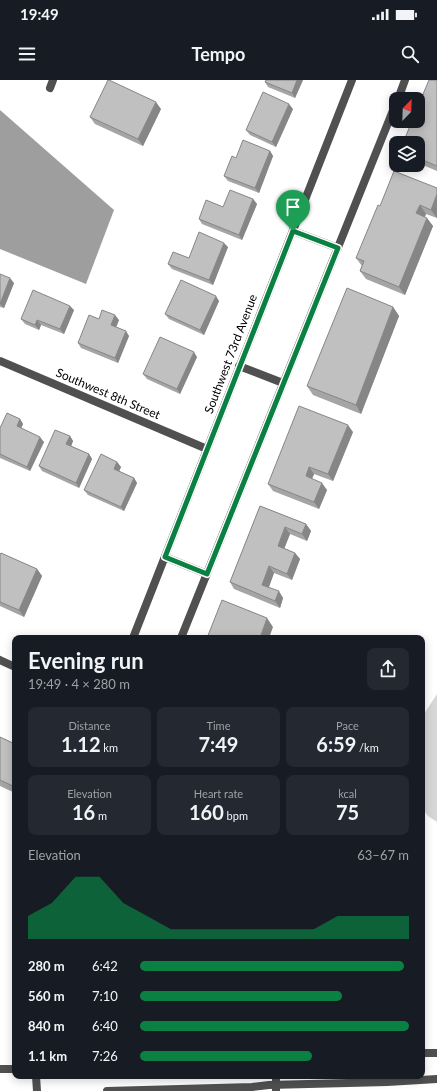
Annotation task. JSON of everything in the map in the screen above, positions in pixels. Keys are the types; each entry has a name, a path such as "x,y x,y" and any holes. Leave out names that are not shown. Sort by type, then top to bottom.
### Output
{"street":[{"name":"Southwest 73rd Avenue","path":"134,635 352,80"},
{"path":"401,92 405,80"},
{"path":"182,635 389,120"},
{"path":"293,231 338,248"},
{"name":"Southwest 8th Street","path":"0,361 207,449"},
{"path":"239,366 283,383"},
{"path":"165,557 207,574"},
{"path":"0,660 12,666"},
{"path":"425,1053 437,1053"},
{"path":"0,1069 12,1069"},
{"path":"36,1079 37,1091"},
{"path":"106,1091 276,1088 437,1079"}],"shaded area":[{"path":"0,110 114,210 86,284 0,249"},
{"path":"437,694 437,822 425,812 425,712"}],"building":[{"path":"108,80 156,102 138,139 90,117"},
{"path":"266,80 297,80 292,93 265,82"},
{"path":"429,80 437,80 437,166 425,161 425,136 406,136 409,128 425,128 424,92"},
{"path":"263,92 289,104 272,142 246,130"},
{"path":"243,140 270,151 255,188 224,176 232,156 236,158"},
{"path":"394,172 437,188 437,194 431,210 420,205 416,213 427,218 399,287 360,271 364,261 356,258 378,205 380,206"},
{"path":"230,190 253,199 239,235 199,219 206,200 223,207"},
{"path":"199,232 224,243 209,280 168,264 173,252 189,258"},
{"path":"0,274 10,278 0,304"},
{"path":"181,280 216,296 200,330 165,314"},
{"path":"347,288 393,307 356,405 307,386"},
{"path":"33,290 70,306 60,329 37,320 35,325 21,319"},
{"path":"102,310 115,315 111,325 126,331 115,358 78,343 89,315 99,319"},
{"path":"160,337 194,352 177,389 143,374"},
{"path":"299,406 348,425 328,474 309,467 306,476 322,483 314,502 268,484"},
{"path":"7,413 20,419 17,426 40,437 27,467 0,454 0,428"},
{"path":"55,430 70,436 66,444 89,454 76,483 39,466"},
{"path":"101,454 117,462 114,469 134,478 121,507 84,490"},
{"path":"260,506 306,524 302,534 285,527 278,546 295,553 287,574 269,566 262,585 279,591 275,601 230,582"},
{"path":"1,553 37,569 19,610 0,602"},
{"path":"222,600 267,618 261,635 208,635"},
{"path":"0,737 12,743 12,786 0,780"}],"route":[{"path":"293,231 338,248 207,574 165,557 293,231"}]}
